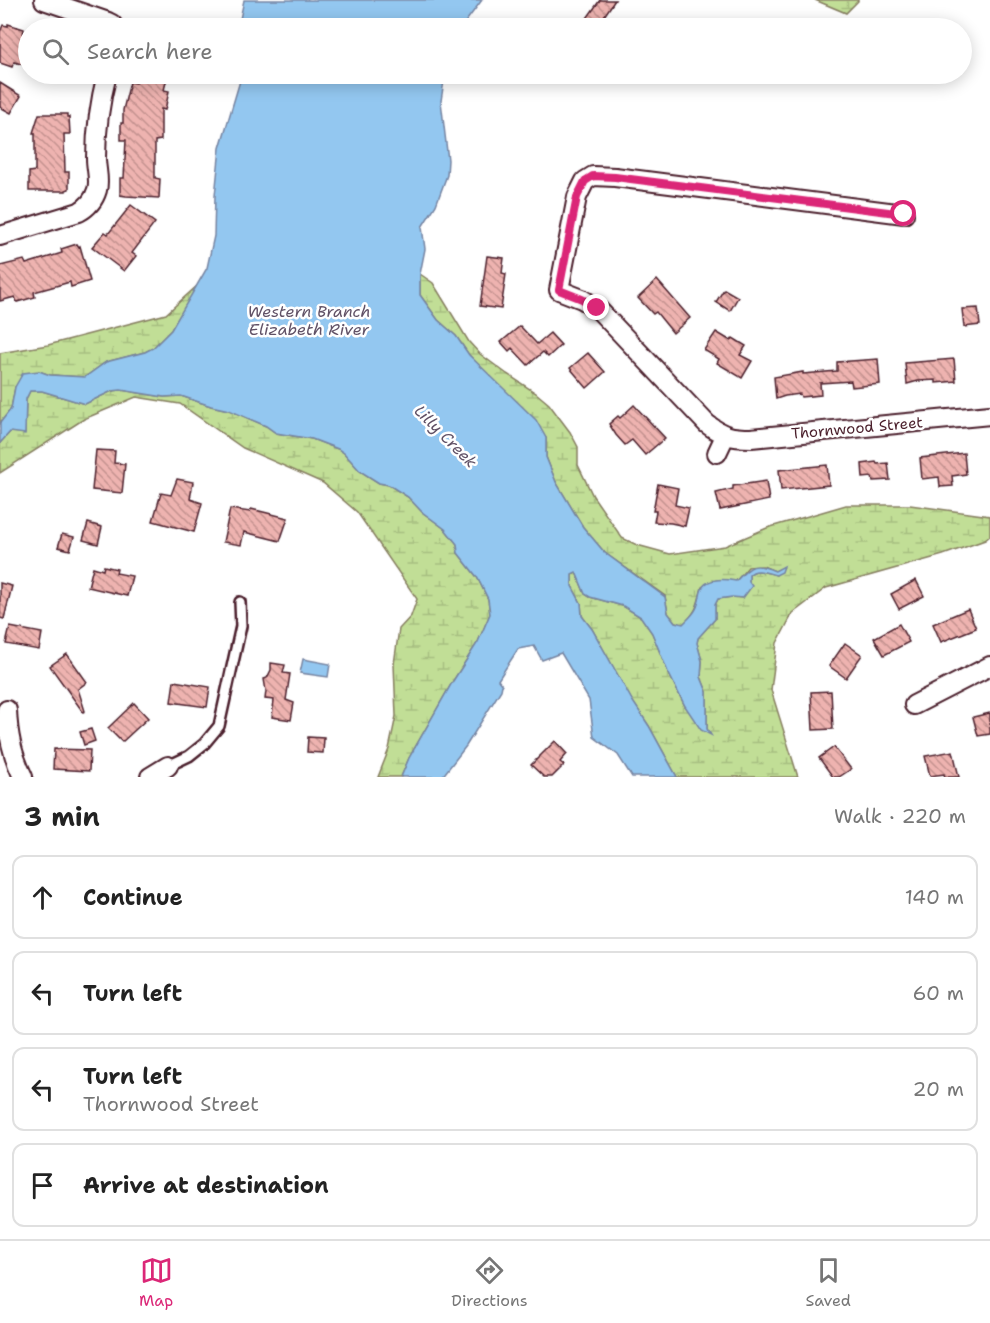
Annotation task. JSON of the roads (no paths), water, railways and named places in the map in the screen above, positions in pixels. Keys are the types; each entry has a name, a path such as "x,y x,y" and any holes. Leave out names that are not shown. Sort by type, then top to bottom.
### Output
{"street":[{"path":"44,0 96,18"},
{"path":"0,236 80,212 93,199 98,180 96,159 98,118 105,84"},
{"path":"717,453 725,436 706,424 597,308 559,290 577,197 585,181 593,176 615,177 904,214"},
{"name":"Thornwood Street","path":"725,436 751,438 990,415"},
{"path":"914,705 990,666"},
{"path":"7,710 8,733 23,777"},
{"path":"150,777 168,766"}],"lane":[{"path":"168,766 189,756 204,744 219,726 241,626 240,602"}],"water":[{"path":"244,0 482,0 468,18 240,18"},
{"name":"Western Branch Elizabeth River","path":"239,84 444,84 441,101 448,160 447,175 436,205 422,227 425,249 420,274 420,295 438,320 456,336 469,355 536,420 546,438 546,457 556,482 583,527 605,553 665,597 668,613 675,622 683,624 695,611 705,584 721,580 736,581 749,568 757,566 775,571 784,566 782,572 776,575 755,571 749,575 749,582 752,586 743,598 718,599 715,605 715,619 698,638 697,643 702,661 701,677 707,692 707,729 711,735 701,730 685,706 652,633 641,617 623,606 585,594 576,572 572,574 572,586 581,603 582,616 592,629 677,777 632,777 618,755 594,737 589,700 561,653 542,660 534,646 518,649 498,680 502,685 501,690 466,746 442,777 401,777 409,758 478,642 490,614 488,599 477,577 458,553 457,544 445,529 422,512 408,497 360,471 338,449 312,439 276,433 266,426 229,410 181,396 164,397 121,390 112,391 85,404 42,391 30,391 26,399 25,434 10,432 0,443 0,423 11,409 15,387 23,373 39,371 50,375 85,377 106,362 153,348 171,330 207,268 214,236 220,148"},
{"path":"303,659 330,664 328,677 300,673"}],"water label":[{"name":"Lilly Creek","path":"446,436"}]}
